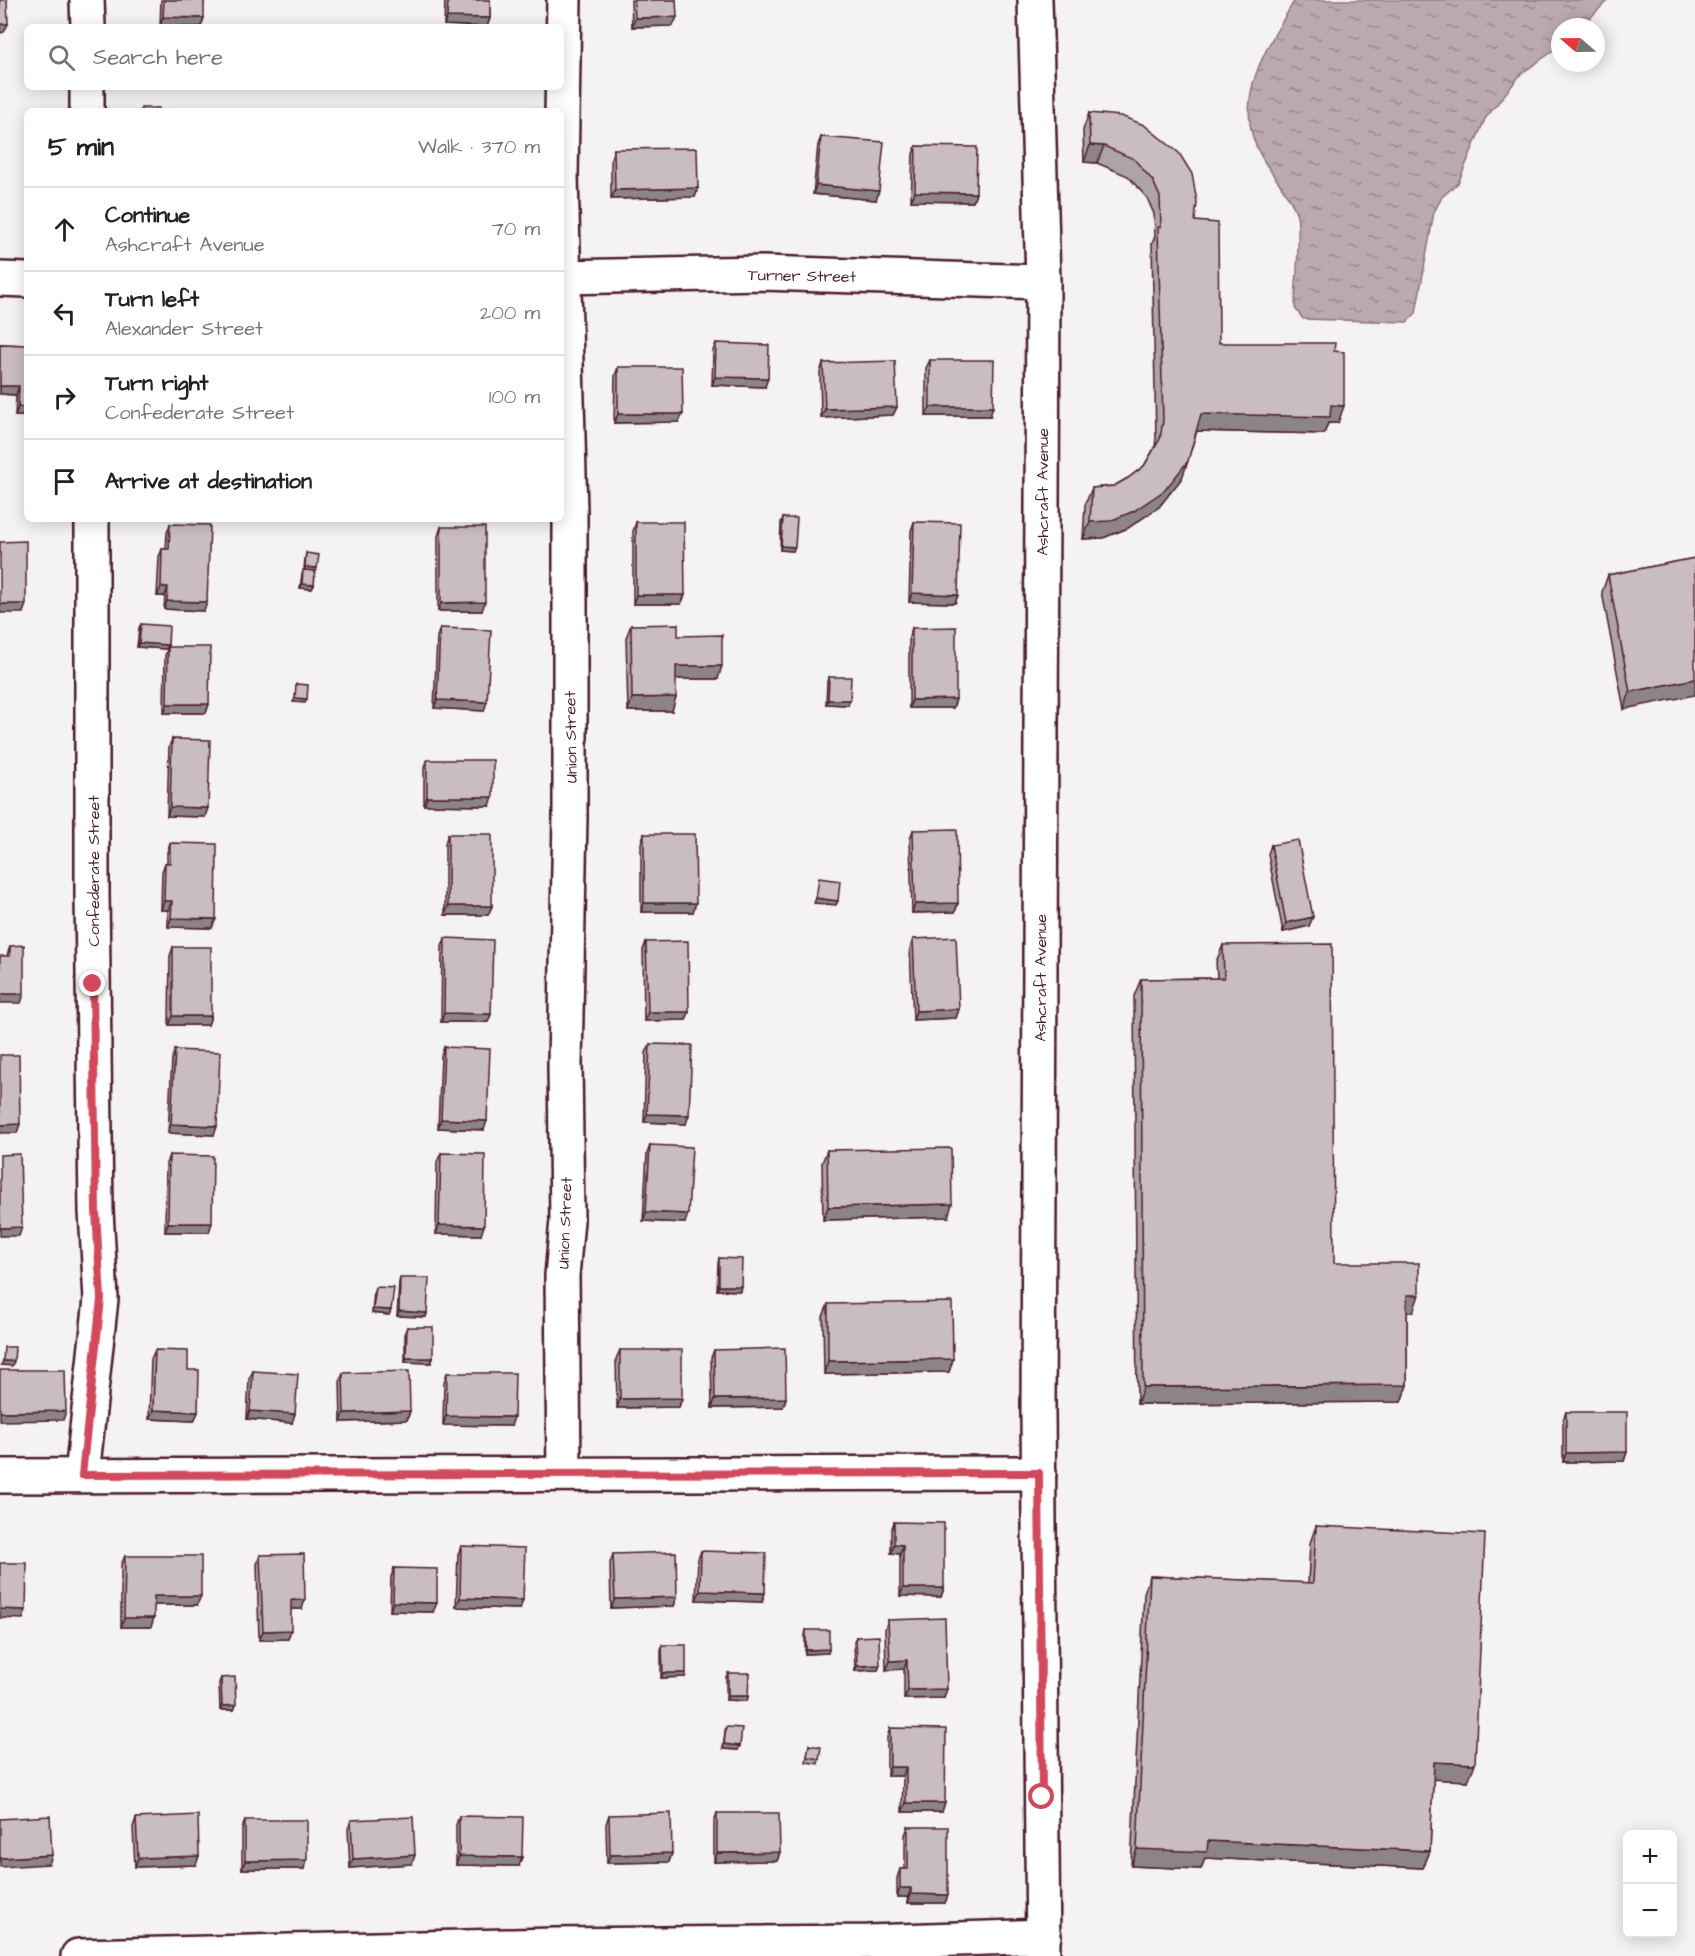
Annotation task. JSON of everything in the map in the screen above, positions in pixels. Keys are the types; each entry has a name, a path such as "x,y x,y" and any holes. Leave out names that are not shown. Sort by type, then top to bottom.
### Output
{"street":[{"path":"87,0 88,24"},
{"name":"Union Street","path":"564,0 564,24"},
{"name":"Ashcraft Avenue","path":"1035,0 1043,282 1042,873 1038,988 1043,1946"},
{"path":"87,90 87,108"},
{"name":"Union Street","path":"563,90 563,108"},
{"name":"Turner Street","path":"564,277 763,273 1043,282"},
{"path":"0,279 24,280"},
{"name":"Union Street","path":"564,355 570,512 570,817 565,1064 567,1221 562,1276 564,1473"},
{"name":"Confederate Street","path":"82,1475 101,1299 96,1211 92,893 92,522"},
{"path":"0,1476 1039,1473"},
{"path":"78,1956 555,1951 868,1942 1043,1946"}],"water":[{"path":"1295,0 1608,0 1590,18 1551,18 1551,52 1521,74 1485,119 1458,183 1442,197 1434,212 1416,313 1407,322 1303,319 1295,308 1297,216 1288,196 1264,161 1254,140 1249,119 1250,98 1255,78 1272,38"}],"building":[{"path":"0,0 7,0 8,24 0,24"},
{"path":"164,0 204,0 204,18 163,17"},
{"path":"448,0 490,0 490,18 447,17"},
{"path":"634,0 676,0 677,17 635,18"},
{"path":"1089,113 1121,116 1144,125 1179,153 1192,174 1197,202 1195,221 1218,223 1219,343 1335,343 1334,351 1344,352 1344,406 1331,405 1330,417 1201,414 1188,461 1165,490 1134,511 1110,521 1090,522 1092,488 1114,486 1144,466 1160,439 1163,421 1158,227 1161,227 1160,197 1153,181 1134,159 1104,146 1090,145"},
{"path":"821,137 884,142 879,191 816,185"},
{"path":"916,146 977,147 976,193 915,192"},
{"path":"697,148 698,188 615,190 614,149"},
{"path":"716,343 769,345 768,378 715,377"},
{"path":"0,344 24,345 24,407 18,407 19,386 0,386"},
{"path":"930,360 994,360 993,407 930,407"},
{"path":"895,361 897,407 825,409 823,363"},
{"path":"618,367 682,367 683,414 618,414"},
{"path":"783,518 797,518 795,547 781,546"},
{"path":"636,522 684,522 685,595 636,595"},
{"path":"914,522 960,523 958,595 912,593"},
{"path":"170,524 210,525 207,602 167,601 168,587 161,587 162,549 169,549"},
{"path":"441,527 485,527 485,602 441,603"},
{"path":"26,541 26,604 0,604 0,542"},
{"path":"306,553 319,555 317,568 305,567"},
{"path":"1695,558 1695,679 1630,692 1608,575"},
{"path":"303,570 315,571 314,585 302,584"},
{"path":"141,624 169,626 168,645 139,643"},
{"path":"678,624 678,636 722,635 722,666 676,666 676,697 632,698 631,625"},
{"path":"956,627 956,699 912,700 912,628"},
{"path":"440,628 491,630 487,702 437,700"},
{"path":"168,647 210,647 209,704 167,704"},
{"path":"829,677 851,677 850,700 828,700"},
{"path":"296,684 308,685 307,699 295,698"},
{"path":"172,739 210,740 208,808 170,807"},
{"path":"427,760 493,760 493,797 427,797"},
{"path":"957,829 958,903 915,904 913,830"},
{"path":"448,834 492,834 492,906 448,906"},
{"path":"644,834 695,834 696,903 644,903"},
{"path":"1298,840 1313,917 1286,923 1271,845"},
{"path":"170,843 217,844 216,919 171,918 172,901 164,901 165,863 170,863"},
{"path":"819,878 840,881 838,901 816,898"},
{"path":"956,937 959,1009 916,1011 913,939"},
{"path":"445,938 493,940 491,1014 444,1013"},
{"path":"688,941 689,1012 648,1012 646,942"},
{"path":"1332,944 1334,1263 1419,1263 1419,1295 1407,1295 1407,1385 1143,1387 1141,979 1224,978 1223,945"},
{"path":"24,945 24,994 0,994 0,956 10,956 10,946"},
{"path":"173,947 211,947 211,1016 173,1016"},
{"path":"650,1044 692,1045 689,1115 647,1114"},
{"path":"444,1047 490,1049 487,1121 441,1119"},
{"path":"175,1050 220,1052 217,1126 171,1124"},
{"path":"0,1055 19,1055 20,1124 0,1125"},
{"path":"650,1145 692,1147 688,1214 646,1212"},
{"path":"951,1148 952,1204 828,1207 827,1150"},
{"path":"441,1153 485,1154 484,1226 439,1225"},
{"path":"20,1154 22,1227 0,1228 0,1155"},
{"path":"169,1155 213,1156 212,1223 168,1223"},
{"path":"719,1258 742,1259 741,1286 719,1286"},
{"path":"400,1278 429,1278 427,1313 399,1311"},
{"path":"376,1287 394,1288 391,1310 373,1309"},
{"path":"952,1302 953,1359 828,1361 828,1304"},
{"path":"407,1327 433,1327 433,1358 406,1358"},
{"path":"4,1347 15,1347 14,1361 3,1361"},
{"path":"785,1348 786,1398 715,1399 714,1350"},
{"path":"155,1350 188,1351 188,1370 199,1370 198,1412 153,1410"},
{"path":"620,1350 682,1350 682,1398 620,1399"},
{"path":"0,1370 65,1370 66,1411 0,1412"},
{"path":"253,1371 298,1374 295,1414 250,1411"},
{"path":"409,1371 410,1411 344,1413 343,1373"},
{"path":"447,1373 515,1373 514,1417 446,1416"},
{"path":"1566,1412 1627,1412 1627,1452 1566,1453"},
{"path":"894,1522 944,1523 944,1588 903,1588 903,1545 894,1544"},
{"path":"1316,1526 1485,1534 1475,1764 1434,1762 1430,1851 1208,1841 1207,1852 1137,1849 1150,1576 1313,1583"},
{"path":"461,1546 525,1548 523,1600 460,1598"},
{"path":"701,1551 766,1553 765,1593 700,1591"},
{"path":"676,1552 677,1597 615,1599 613,1554"},
{"path":"304,1554 305,1600 291,1600 291,1630 263,1631 260,1555"},
{"path":"125,1556 201,1556 201,1596 154,1596 154,1618 124,1618"},
{"path":"0,1563 27,1563 26,1610 0,1609"},
{"path":"394,1568 437,1569 437,1603 393,1602"},
{"path":"945,1618 947,1689 908,1690 907,1660 890,1661 888,1620"},
{"path":"806,1630 829,1630 829,1649 806,1650"},
{"path":"879,1636 880,1665 857,1666 856,1637"},
{"path":"662,1645 686,1645 686,1673 663,1673"},
{"path":"728,1673 749,1673 748,1696 728,1696"},
{"path":"235,1677 236,1705 222,1706 221,1678"},
{"path":"726,1727 742,1728 740,1746 724,1744"},
{"path":"890,1728 946,1729 945,1803 906,1803 906,1767 890,1767"},
{"path":"809,1745 821,1747 819,1759 807,1757"},
{"path":"671,1813 672,1853 610,1855 609,1815"},
{"path":"717,1813 779,1813 780,1852 717,1853"},
{"path":"198,1815 199,1856 138,1858 136,1818"},
{"path":"50,1816 52,1855 0,1858 0,1819"},
{"path":"459,1816 523,1817 522,1857 459,1856"},
{"path":"413,1817 415,1855 353,1859 351,1820"},
{"path":"245,1820 307,1820 307,1860 245,1861"},
{"path":"908,1827 948,1827 948,1895 911,1894 911,1888 900,1888 900,1869 908,1869"}],"route":[{"path":"93,984 96,1211 101,1299 82,1475 1039,1473 1042,1797"}]}
